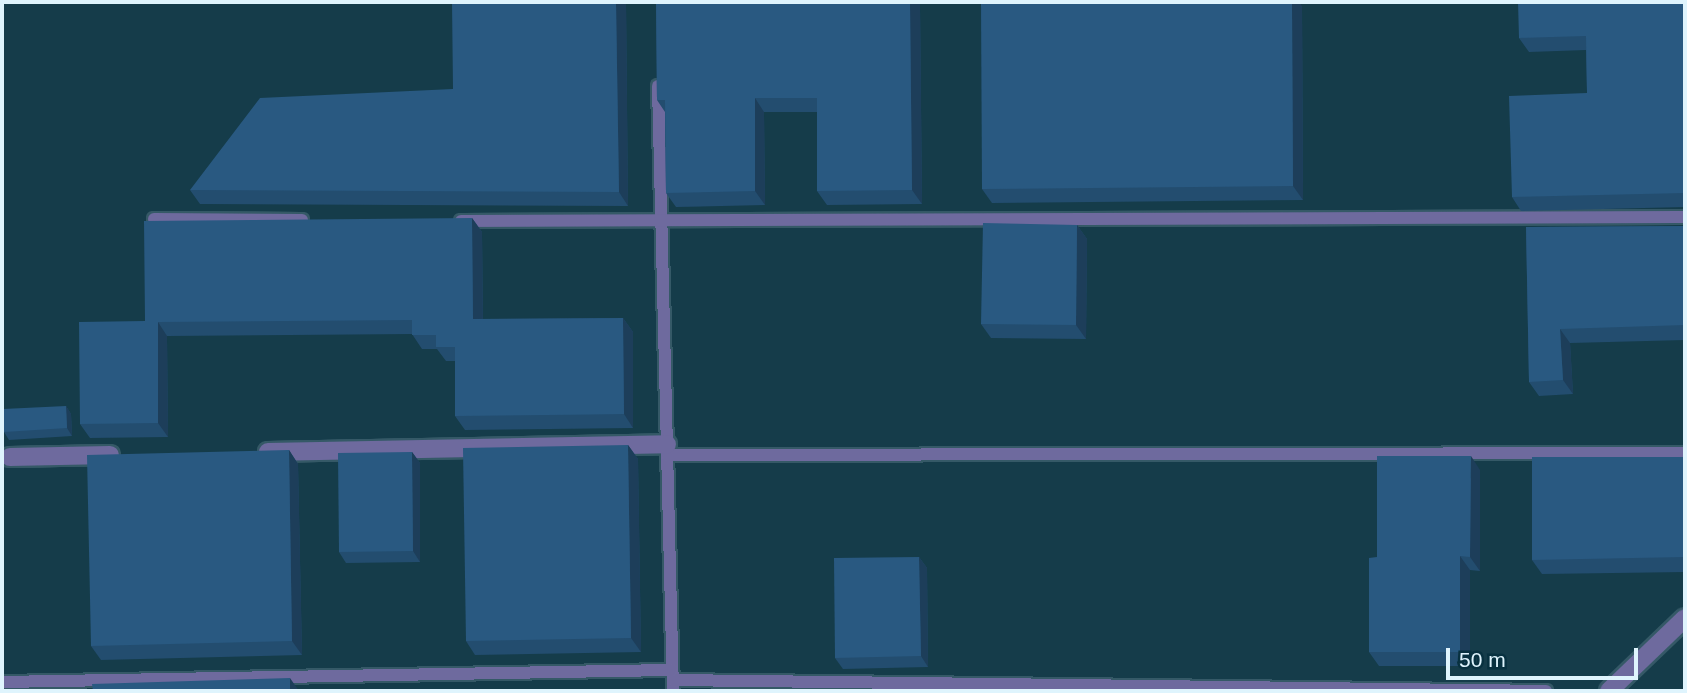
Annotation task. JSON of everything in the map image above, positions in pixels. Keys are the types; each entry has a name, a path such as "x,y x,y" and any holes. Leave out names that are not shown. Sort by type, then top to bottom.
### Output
{"street":[{"path":"247,452 667,449"},
{"path":"10,457 135,455"},
{"path":"1609,691 1685,618"}],"lane":[{"path":"658,71 673,681"},
{"path":"442,221 662,223 1685,218"},
{"path":"154,219 319,220"},
{"path":"667,449 1685,453"},
{"path":"2,682 673,681 1546,691"}],"building":[{"path":"452,2 616,2 619,192 190,190 260,98 453,89"},
{"path":"656,2 910,2 912,190 817,191 817,98 755,98 755,191 666,193 665,100 657,100"},
{"path":"981,2 1292,2 1293,186 982,189"},
{"path":"1518,2 1685,2 1685,193 1512,197 1509,96 1587,93 1586,36 1519,38"},
{"path":"472,218 473,319 623,318 624,414 455,416 455,347 436,347 436,335 412,335 412,320 158,322 158,423 80,424 79,322 145,321 144,221"},
{"path":"983,223 1077,225 1076,325 981,324"},
{"path":"1685,226 1685,325 1560,329 1563,380 1529,382 1526,227"},
{"path":"66,406 67,428 4,432 3,409"},
{"path":"628,445 631,638 466,641 463,448"},
{"path":"289,450 292,641 91,646 87,455"},
{"path":"412,452 413,551 339,552 338,453"},
{"path":"1377,456 1471,456 1470,557 1460,556 1460,652 1369,652 1369,558 1377,557"},
{"path":"1532,457 1685,457 1685,557 1532,560"},
{"path":"919,557 921,656 835,658 834,558"},
{"path":"290,678 290,691 93,691 92,684"},
{"path":"999,689 999,691 830,691"},
{"path":"1305,690 1305,691 1220,691"}]}
